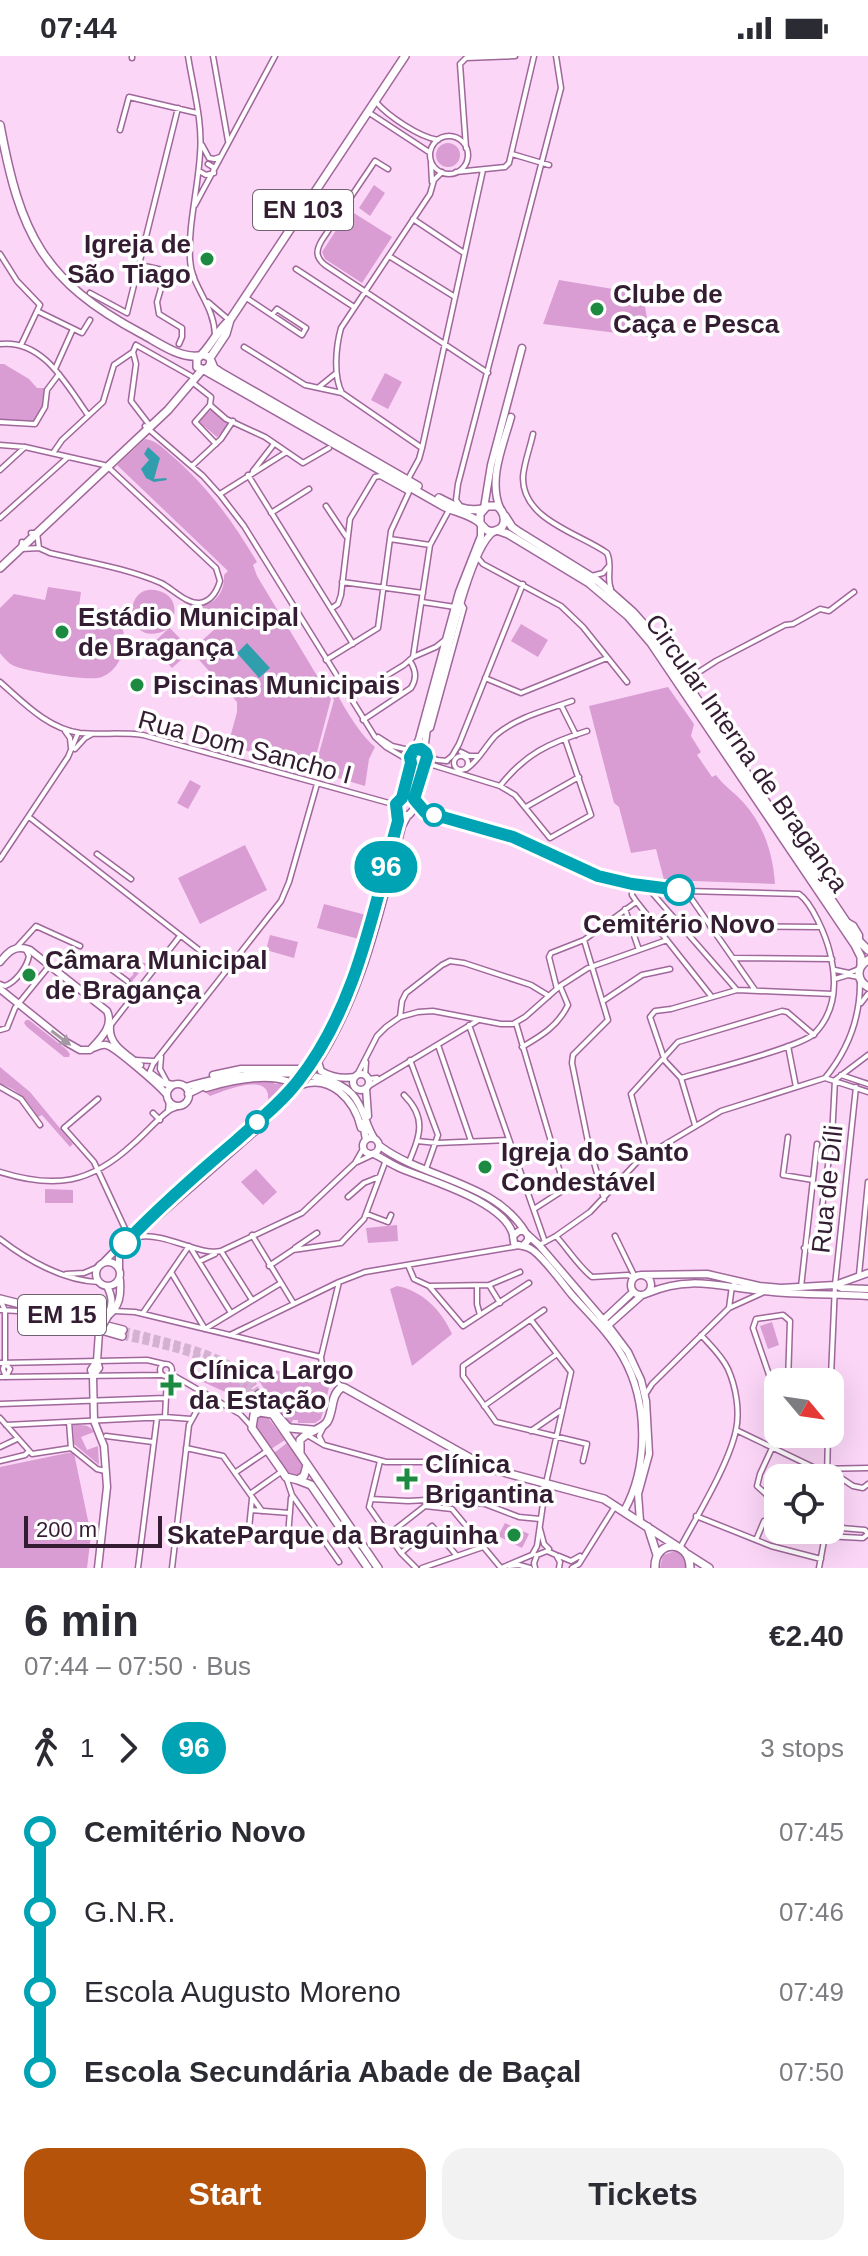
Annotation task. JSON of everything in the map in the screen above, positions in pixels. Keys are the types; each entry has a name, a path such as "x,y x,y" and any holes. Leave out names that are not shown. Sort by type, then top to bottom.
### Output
{"main road":[{"name":"EN 103","path":"0,565 150,426 200,368 209,367 206,357 214,339 230,320 405,56"},
{"path":"0,125 19,208 37,245 68,284 87,301 117,321 180,354 206,357 220,372 408,486 470,511 494,505 500,508 505,516 503,524 496,530 487,530 107,319 76,295 42,257 29,237 16,207 0,141"},
{"name":"EN 103","path":"200,368 197,359 206,357 228,331 230,320"},
{"path":"480,524 479,516 483,508"},
{"name":"Circular Interna de Bragança","path":"505,516 519,532 592,576 633,612 657,639 868,950"},
{"name":"Circular Interna de Bragança","path":"496,530 508,534 589,583 628,616 651,643 855,945 861,957 861,971"},
{"path":"861,971 868,987"},
{"name":"EM 15","path":"0,1300 122,1333 5,1308"},
{"path":"279,1423 296,1429 321,1428 326,1424 339,1390 351,1390 488,1468 604,1499 709,1568"},
{"path":"257,1396 252,1428 284,1474 311,1485 368,1568"},
{"path":"257,1396 274,1415 378,1568"},
{"path":"254,1415 267,1412 274,1415"},
{"path":"300,1453 300,1440 312,1430"},
{"path":"298,1480 304,1476 307,1464"},
{"path":"644,1523 657,1555 655,1568"},
{"path":"657,1555 666,1547 679,1547"},
{"path":"687,1554 690,1568"}],"street":[{"path":"188,56 201,144 189,255 194,277 207,300 214,323 214,339"},
{"path":"213,56 228,143"},
{"path":"194,207 275,56"},
{"path":"456,172 465,164 466,148 460,64 466,58 515,56"},
{"path":"342,393 337,372 341,328 430,194 436,176 442,172 508,166 534,56"},
{"path":"462,509 456,500 458,484 561,88 556,56"},
{"path":"120,130 129,97 197,113"},
{"path":"375,101 421,135 438,140"},
{"path":"126,326 178,108"},
{"path":"368,112 430,153"},
{"path":"457,138 462,131 463,116"},
{"path":"433,185 430,153 438,140 447,136 457,138 466,148"},
{"path":"201,144 207,156 220,157"},
{"path":"512,154 549,165"},
{"path":"199,169 220,157"},
{"path":"388,169 375,161 322,240 317,256 325,265 488,373"},
{"path":"431,161 442,172"},
{"path":"208,164 213,167 214,173"},
{"path":"465,164 480,170"},
{"path":"199,169 206,175 214,173"},
{"path":"326,660 378,628 391,531 422,448 480,170"},
{"path":"413,219 464,253"},
{"path":"0,254 17,281 40,305 21,345"},
{"path":"389,256 455,297"},
{"path":"140,265 194,277"},
{"path":"296,269 354,307"},
{"path":"166,271 157,302 159,314 182,328 179,344"},
{"path":"90,293 127,313"},
{"path":"245,297 272,315 302,335 306,328 277,309 272,315"},
{"path":"207,300 230,320"},
{"path":"37,311 82,333 90,320"},
{"path":"117,321 127,313"},
{"path":"0,422 35,424 41,417 47,390 73,329"},
{"path":"135,334 136,345"},
{"path":"53,453 62,440 103,402 114,365 133,352 140,341 146,340"},
{"path":"0,344 16,342 42,356 88,415"},
{"path":"136,345 192,379 208,393 210,405 195,422 216,444"},
{"path":"244,347 305,385 342,393 422,448"},
{"path":"483,508 491,465 522,348"},
{"path":"133,352 136,364 131,401 157,436 220,494 244,526 370,730 378,741 410,761"},
{"path":"319,387 337,372"},
{"path":"210,405 226,419 265,437 303,463 329,448"},
{"path":"500,508 495,484 511,417"},
{"path":"192,466 216,444 233,421"},
{"path":"533,434 523,475 531,504 543,516 605,552 610,558 607,579 613,595"},
{"path":"250,474 274,444"},
{"path":"0,445 25,447 106,466 216,568 220,581 212,597 204,602 192,602 147,578 21,545"},
{"path":"0,470 25,447"},
{"path":"220,494 286,452"},
{"path":"0,518 67,458"},
{"path":"250,474 353,644"},
{"path":"332,608 338,604 350,519 375,477 408,486"},
{"path":"442,500 452,497 458,484"},
{"path":"271,513 309,489"},
{"path":"326,506 347,538"},
{"path":"363,720 411,688 415,678 412,659 430,545 450,509"},
{"path":"115,1311 111,1294 96,1275 101,1265 263,1124 301,1082 341,1021 365,961 402,826 414,809 426,756 426,731 464,574 481,536 480,524"},
{"path":"389,803 402,798 410,761 458,605 484,540 496,530"},
{"path":"34,533 39,548"},
{"path":"390,539 430,545"},
{"path":"477,556 483,564 561,606 583,627 627,682"},
{"path":"473,566 483,564"},
{"path":"592,576 603,573 610,565"},
{"path":"342,582 424,593"},
{"path":"446,761 460,741 523,584"},
{"path":"685,681 785,625 793,624 820,609 829,611 854,592"},
{"path":"422,602 458,605"},
{"path":"350,698 447,638"},
{"path":"436,647 443,655"},
{"path":"485,678 521,693 607,658"},
{"name":"Rua Dom Sancho I","path":"0,682 41,716 64,729 78,733 143,735 389,803 397,811"},
{"path":"0,693 5,687"},
{"path":"454,770 462,771 468,767 497,734 523,719 572,701"},
{"path":"561,705 576,735"},
{"path":"64,729 70,738 70,754"},
{"path":"370,730 387,744 437,760 480,755"},
{"path":"500,786 513,768 530,754 587,731"},
{"path":"70,754 78,733"},
{"path":"0,859 70,754 93,733"},
{"path":"426,756 515,795 550,838 591,815 565,739"},
{"path":"460,741 463,756 468,760 472,776 476,778"},
{"path":"454,770 454,763 463,756"},
{"path":"526,807 579,777"},
{"path":"148,1074 284,895 317,784"},
{"path":"414,799 425,812"},
{"path":"0,1172 42,1182 63,1182 89,1175 123,1154 168,1111 181,1105 197,1083 209,1076 231,1070 302,1069 313,1065 357,971 398,821 398,801"},
{"path":"397,811 402,815 425,812 513,837 588,872 632,884 686,891 799,894 806,899 828,943 835,979 832,1008 814,1035 788,1046 681,1078"},
{"path":"29,817 226,971"},
{"path":"97,854 131,879"},
{"path":"632,884 632,895 636,901 711,996"},
{"path":"646,885 737,990"},
{"path":"686,891 755,990"},
{"path":"522,1047 562,1018 568,1005 558,987 549,957 551,953 584,940 636,901"},
{"path":"625,909 639,950"},
{"path":"19,948 36,926 80,946"},
{"path":"710,926 820,927"},
{"path":"93,1048 180,936"},
{"path":"584,940 608,1020 573,1055 572,1063 604,1199"},
{"path":"644,1523 638,1494 649,1454 645,1395 628,1352 538,1255 516,1245 512,1229 504,1220 475,1199 366,1154 372,1130 363,1080 367,1056 383,1030 400,1017 428,1011 505,1025 516,1023 558,987 593,966 667,940"},
{"path":"0,986 11,984 26,966 28,952 19,948"},
{"path":"0,951 30,950 108,1012 111,1040 148,1074 175,1105 181,1105"},
{"path":"0,962 8,952"},
{"path":"734,958 832,959"},
{"path":"400,1017 406,993 450,961 531,985 549,996"},
{"path":"103,963 138,990"},
{"path":"0,1030 8,1027 18,1004 50,965"},
{"path":"603,1001 642,975 670,969"},
{"path":"834,969 844,973 861,971"},
{"path":"835,979 861,971"},
{"path":"859,1009 861,971"},
{"path":"744,990 746,976"},
{"path":"0,986 76,1049 86,1051 108,1045 160,1081 170,1085 180,1084 187,1093"},
{"path":"695,1125 681,1078 665,1061 650,1017 655,1011 737,990 833,994"},
{"path":"825,1078 845,1049 859,1009 868,994"},
{"path":"647,1154 631,1094 678,1042 782,1011 814,1035"},
{"path":"313,1065 327,1074 342,1078 363,1080 383,1076 479,1020"},
{"path":"516,1023 565,1189 534,1209"},
{"path":"469,1025 534,1209 542,1243"},
{"path":"438,1044 471,1141"},
{"path":"788,1046 796,1087"},
{"path":"164,1051 160,1065 170,1085 168,1111"},
{"path":"804,1248 817,1243 832,1137 835,1080 868,1055"},
{"path":"133,1060 156,1060"},
{"path":"410,1060 437,1129 437,1143 426,1169"},
{"path":"197,1083 234,1075 268,1074 313,1077 334,1082 356,1099 371,1143"},
{"path":"841,1075 868,1084"},
{"path":"187,1093 215,1081 240,1077 292,1077 322,1081 340,1089 354,1100 371,1143 488,1198 514,1218 527,1234 524,1247"},
{"path":"230,1335 365,1272 542,1243 590,1212 647,1154 721,1111 825,1078 868,1092"},
{"path":"187,1093 244,1079 283,1079 289,1082 290,1090"},
{"path":"321,1357 125,1308 119,1256 144,1221 301,1082 320,1083 342,1093 357,1114 378,1151 355,1163"},
{"path":"0,1087 21,1099 40,1125"},
{"name":"Rua de Díli","path":"831,1368 835,1285 856,1087"},
{"path":"404,1095 413,1106 420,1125 420,1133 408,1163"},
{"path":"98,1099 64,1128 99,1170 128,1234 126,1241"},
{"path":"153,1113 160,1120"},
{"path":"788,1137 783,1175 813,1180"},
{"path":"417,1141 509,1140"},
{"path":"200,1261 302,1213 355,1163 371,1143"},
{"path":"801,1287 817,1144"},
{"path":"73,1151 79,1145"},
{"path":"293,1250 341,1243 367,1214 386,1160"},
{"path":"348,1197 364,1183 379,1177"},
{"path":"859,1275 868,1182"},
{"path":"367,1214 388,1222 391,1215"},
{"path":"146,1227 147,1236"},
{"path":"126,1230 135,1236 219,1252 252,1300"},
{"path":"496,1252 506,1247 519,1231 542,1243 622,1355 634,1382 642,1419 641,1452 624,1511"},
{"path":"269,1266 317,1233"},
{"path":"252,1235 294,1304"},
{"path":"556,1236 592,1277 707,1274 743,1282 766,1292 868,1296"},
{"path":"603,1325 651,1287 650,1280 636,1276 615,1236"},
{"path":"0,1239 61,1274 82,1281 116,1283 120,1277"},
{"path":"189,1246 231,1313"},
{"path":"142,1314 189,1246"},
{"path":"61,1274 84,1273 114,1263 119,1268"},
{"path":"408,1265 414,1279 429,1286 463,1326 529,1283"},
{"path":"171,1272 205,1329"},
{"path":"429,1286 489,1285 520,1272"},
{"path":"641,1294 693,1282 753,1287 835,1285 868,1273"},
{"path":"636,1276 630,1283 641,1294"},
{"path":"339,1282 321,1357 322,1365 339,1390"},
{"path":"729,1308 732,1286 743,1282"},
{"path":"205,1329 281,1283"},
{"path":"489,1285 500,1303"},
{"path":"835,1285 868,1289"},
{"path":"477,1286 480,1315"},
{"path":"738,1303 753,1287"},
{"path":"98,1568 106,1511 107,1472 104,1446 94,1421 92,1367 97,1361 99,1332 115,1311 121,1291"},
{"path":"645,1395 652,1384 729,1308 766,1292"},
{"path":"111,1294 115,1311"},
{"path":"0,1300 5,1308 3,1363"},
{"path":"544,1310 463,1366 463,1376 496,1422 587,1444 583,1461"},
{"path":"115,1311 135,1312"},
{"path":"767,1368 753,1328 756,1319 783,1315 790,1321 788,1368"},
{"path":"530,1320 571,1372 546,1483 537,1546 532,1555"},
{"path":"679,1547 723,1464 736,1430 734,1387 717,1352 701,1335"},
{"path":"484,1406 557,1354"},
{"path":"3,1363 147,1360 171,1366 166,1375 165,1417"},
{"path":"3,1363 10,1369 3,1377"},
{"path":"164,1364 160,1368 166,1375 240,1414 252,1428"},
{"path":"3,1377 166,1375"},
{"path":"333,1377 339,1390"},
{"path":"641,1380 652,1384"},
{"path":"172,1568 191,1419 206,1394"},
{"path":"257,1396 296,1429"},
{"path":"0,1404 165,1398"},
{"path":"531,1431 562,1410"},
{"path":"6,1425 165,1417 191,1419"},
{"path":"0,1418 31,1453"},
{"path":"138,1568 157,1418"},
{"path":"104,1446 111,1420"},
{"path":"69,1422 71,1448 97,1472 107,1472"},
{"path":"322,1443 320,1433 326,1424"},
{"path":"312,1430 322,1443"},
{"path":"736,1430 764,1444"},
{"path":"106,1436 153,1442"},
{"path":"304,1436 380,1461 455,1462 488,1468"},
{"path":"0,1447 17,1439"},
{"path":"0,1461 71,1448"},
{"path":"186,1448 220,1454 262,1511"},
{"path":"765,1464 772,1448 806,1464"},
{"path":"236,1472 268,1450"},
{"path":"455,1462 457,1450"},
{"path":"380,1461 369,1507 401,1553 419,1568 483,1547"},
{"path":"764,1465 757,1486 764,1492"},
{"path":"844,1469 868,1468"},
{"path":"251,1495 284,1474 292,1495 339,1562"},
{"path":"844,1480 863,1488 868,1484"},
{"path":"248,1538 251,1495"},
{"path":"288,1536 292,1495"},
{"path":"371,1499 446,1499 485,1504 539,1521"},
{"path":"388,1535 425,1506 452,1509 501,1568"},
{"path":"539,1521 541,1536 550,1551 575,1567 616,1506"},
{"path":"97,1510 106,1511"},
{"path":"251,1510 290,1513"},
{"path":"696,1516 756,1540 821,1559"},
{"path":"756,1540 764,1521"},
{"path":"401,1553 432,1526 457,1556"},
{"path":"865,1530 868,1534 863,1538 827,1531 865,1530"},
{"path":"819,1568 824,1544"},
{"path":"501,1568 550,1551"},
{"path":"567,1560 575,1560 585,1552"},
{"path":"501,1568 519,1565 532,1568 540,1553"},
{"path":"556,1555 559,1568"}],"shaded area":[{"path":"448,143 457,146 460,155 457,164 448,167 439,164 436,155 439,146"},
{"path":"374,185 385,193 370,216 359,208"},
{"path":"349,210 392,237 362,283 325,259 322,252"},
{"name":"Clube de Caça e Pesca","path":"559,280 643,294 650,337 543,324"},
{"path":"0,364 29,379 37,388 44,388 41,413 32,422 0,419"},
{"path":"385,373 402,382 388,409 371,400"},
{"path":"211,410 230,424 217,437 199,422"},
{"path":"145,439 159,445 184,467 229,518 257,562 253,565 257,576 331,699 312,771 228,745 237,702 191,651 172,668 151,645 168,629 153,634 143,632 136,625 132,615 138,596 146,590 165,593 174,606 174,617 169,627 191,650 215,629 194,607 217,598 228,571 117,465"},
{"name":"Estádio Municipal de Bragança","path":"48,587 81,592 79,606 115,611 123,628 124,647 117,665 110,672 96,678 44,673 14,666 0,653 0,608 14,594 45,600"},
{"path":"521,624 548,640 538,657 511,641"},
{"path":"327,678 355,724 375,747 369,759 365,786 314,771 334,700 324,684"},
{"path":"668,687 694,724 691,736 701,752 697,755 712,777 716,775 757,820 770,851 775,884 664,880 656,849 631,853 619,807 614,803 589,706"},
{"path":"190,780 201,786 188,809 177,803"},
{"path":"245,845 267,890 200,924 178,878"},
{"path":"324,904 366,915 359,939 317,928"},
{"path":"270,935 298,942 294,958 266,950"},
{"path":"134,963 147,963 116,1001 109,993 118,987 109,991 117,981 122,985 133,975"},
{"path":"26,1020 66,1049 69,1057 64,1057 27,1027 24,1023"},
{"path":"0,1067 30,1092 73,1144 70,1147 42,1115 38,1117 22,1096 0,1084"},
{"path":"233,1083 283,1083 283,1086 268,1101 267,1092 256,1085 236,1087 210,1096 204,1091"},
{"path":"256,1169 277,1192 263,1205 241,1182"},
{"path":"45,1189 73,1190 73,1203 45,1203"},
{"path":"397,1225 398,1241 368,1243 366,1228"},
{"path":"397,1286 415,1292 430,1303 452,1334 412,1366 390,1289"},
{"path":"772,1322 779,1345 768,1349 760,1326"},
{"path":"304,1363 316,1366 330,1384 321,1419 315,1423 293,1420 291,1424 262,1393 265,1390 256,1376 257,1370 248,1366 301,1376"},
{"path":"251,1375 257,1384 238,1398 199,1380 200,1376"},
{"path":"260,1415 266,1415 285,1440 271,1449 255,1426"},
{"path":"73,1425 88,1426 94,1432 81,1437 87,1450 98,1446 99,1465 74,1444"},
{"path":"287,1443 303,1466 299,1477 289,1476 274,1453"},
{"path":"72,1452 91,1535 87,1568 0,1568 0,1467"},
{"name":"SkateParque da Braguinha","path":"505,1523 529,1534 522,1548 498,1536"},
{"path":"675,1551 684,1557 686,1568 660,1568 663,1555"}],"water":[{"path":"148,447 160,458 154,479 167,480 154,482 146,478 141,469 149,460 144,454"},
{"path":"247,643 270,668 259,678 237,653"}],"tunnel":[{"path":"123,1330 183,1346 227,1363 238,1370 259,1394"},
{"path":"122,1336 180,1350 222,1367 255,1398"}],"bus line":[{"name":"96","path":"125,1243 144,1221 274,1106 298,1081 320,1050 357,971 398,821 396,804 402,798 414,750 421,749 427,757 414,799 425,812 513,837 598,876 679,890"}],"place":[{"name":"Igreja de São Tiago","path":"207,259"},
{"name":"Clube de Caça e Pesca","path":"597,309"},
{"name":"Estádio Municipal de Bragança","path":"62,632"},
{"name":"Piscinas Municipais","path":"137,685"},
{"name":"Cemitério Novo","path":"679,890"},
{"name":"Câmara Municipal de Bragança","path":"29,975"},
{"name":"Igreja do Santo Condestável","path":"485,1167"},
{"name":"Clínica Largo da Estação","path":"171,1385"},
{"name":"Clínica Brigantina","path":"407,1479"},
{"name":"SkateParque da Braguinha","path":"514,1535"}]}
